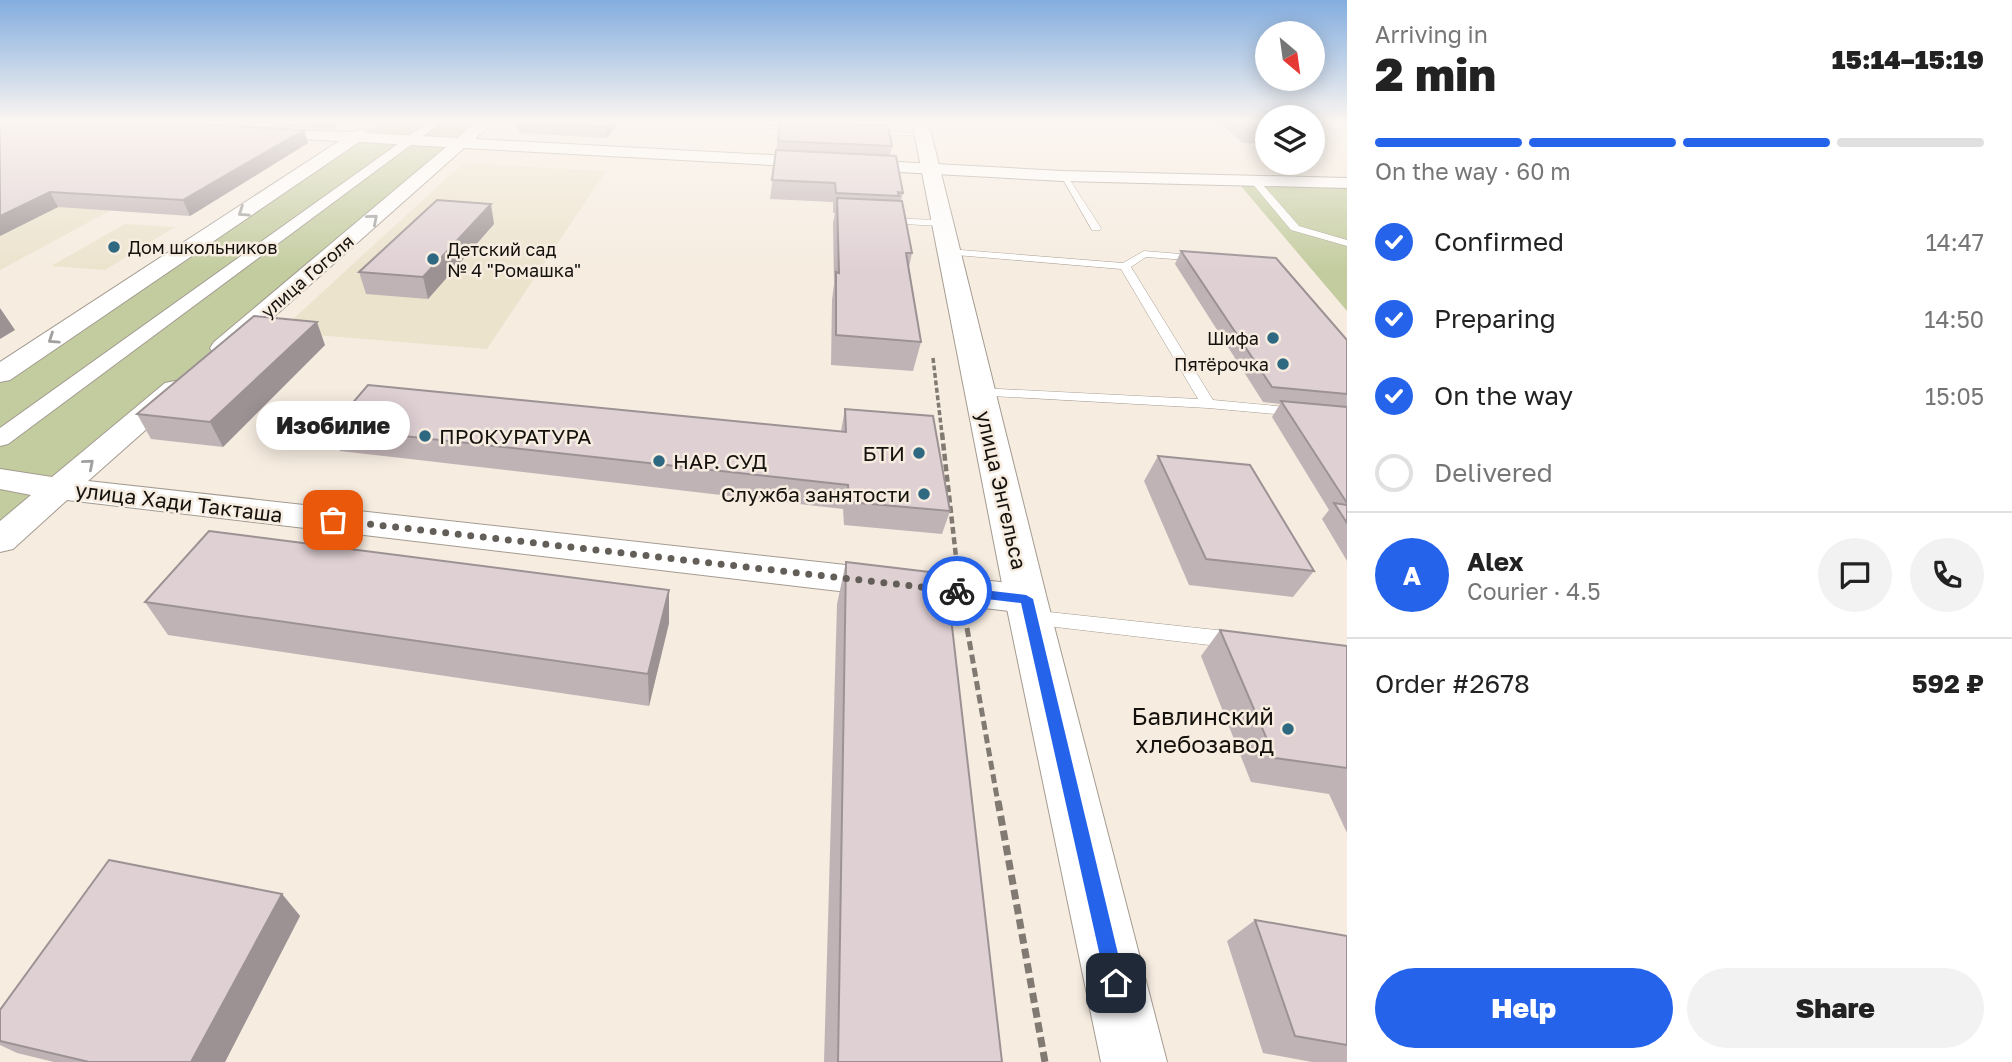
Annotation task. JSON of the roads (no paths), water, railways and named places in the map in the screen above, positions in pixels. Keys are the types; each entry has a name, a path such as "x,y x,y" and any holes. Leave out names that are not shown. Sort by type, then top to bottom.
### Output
{"street":[{"path":"0,374 305,171"},
{"path":"0,439 370,171"},
{"name":"улица Гоголя","path":"0,540 428,171"},
{"name":"улица Энгельса","path":"930,171 1134,1062"},
{"path":"1041,171 1063,176 1347,183"},
{"name":"улица Хади Такташа","path":"0,479 60,489 960,592 1028,608"}],"lane":[{"path":"1063,176 1096,228"},
{"path":"1254,180 1295,228 1347,243"},
{"path":"866,219 944,238 1125,266 1143,254 1211,259"},
{"path":"1125,266 1208,404"},
{"path":"979,392 1208,404 1319,414"},
{"path":"1028,608 1253,642"}],"place":[{"name":"Дом школьников","path":"114,247"},
{"name":"Детский сад № 4 \"Ромашка\"","path":"433,259"},
{"name":"Шифа","path":"1273,338"},
{"name":"Пятёрочка","path":"1283,364"},
{"name":"ПРОКУРАТУРА","path":"425,436"},
{"name":"БТИ","path":"919,453"},
{"name":"НАР. СУД","path":"659,461"},
{"name":"Служба занятости","path":"924,494"},
{"name":"Изобилие","path":"333,520"},
{"name":"Бавлинский хлебозавод","path":"1288,729"}]}
